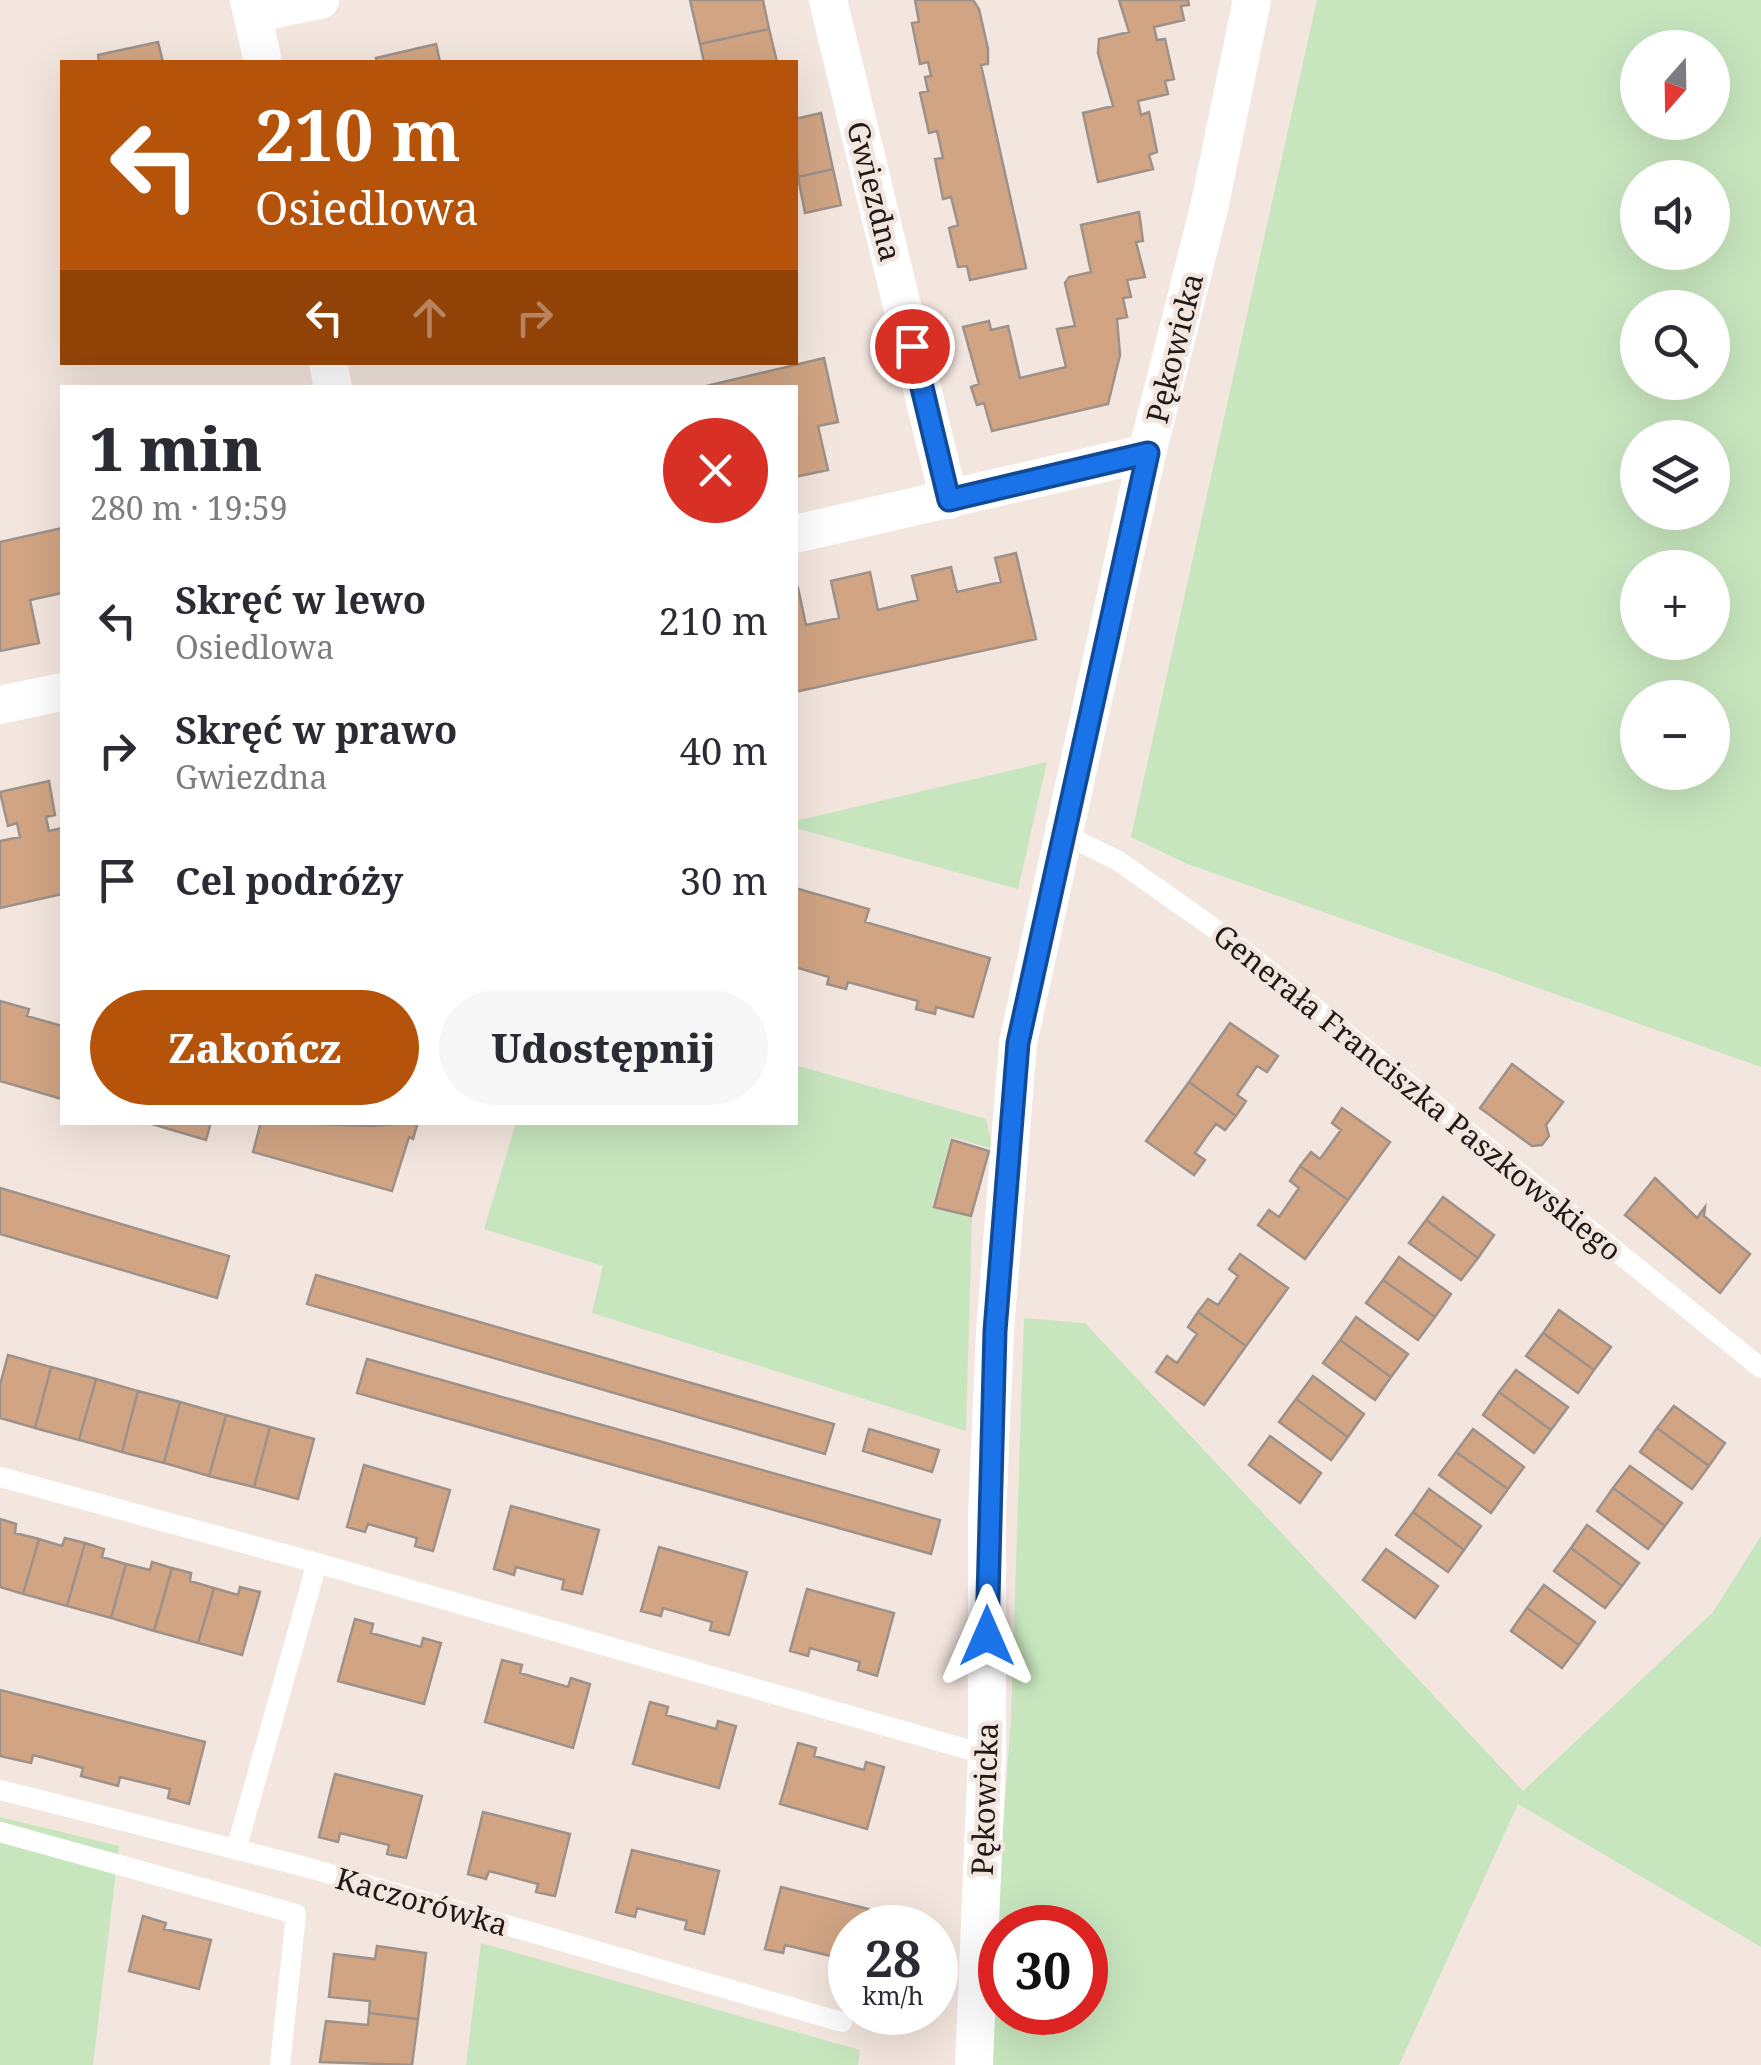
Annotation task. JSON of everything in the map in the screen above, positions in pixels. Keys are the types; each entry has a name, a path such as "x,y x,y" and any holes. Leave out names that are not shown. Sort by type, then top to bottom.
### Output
{"street":[{"path":"263,60 251,7 320,0"},
{"name":"Gwiezdna","path":"828,0 949,500"},
{"name":"Pękowicka","path":"974,2065 987,1755 988,1499 995,1331 1017,1060 1062,834 1148,453 1209,208 1252,0"},
{"path":"798,533 1148,453"},
{"path":"0,705 60,692"}],"lane":[{"name":"Generała Franciszka Paszkowskiego","path":"1062,834 1117,860 1232,941 1761,1368"},
{"path":"0,1477 317,1562 987,1755"},
{"path":"236,1850 317,1562"},
{"name":"Kaczorówka","path":"0,1790 236,1850 828,2018"},
{"path":"0,1832 296,1914 280,2065"}],"green space":[{"path":"1317,0 1761,0 1761,1067 1185,863 1131,837"},
{"path":"1047,762 1018,889 798,829 798,820"},
{"path":"798,1066 986,1119 993,1149 951,1137 932,1207 972,1218 966,1431 592,1313 603,1266 484,1229 515,1125 798,1125"},
{"path":"1024,1318 1085,1323 1523,1791 1713,1612 1761,1536 1761,1947 1518,1804 1399,2065 986,2065 988,2035 1108,2035 1108,1905 997,1905 1011,1717"},
{"path":"0,1817 119,1846 93,2065 0,2065"},
{"path":"481,1943 860,2050 858,2065 466,2065"}],"building":[{"path":"690,0 763,0 769,29 700,44"},
{"path":"915,0 973,0 979,9 988,49 988,64 981,65 1026,268 970,280 967,266 958,267 949,228 958,225 951,197 943,199 935,159 943,158 937,131 929,133 920,93 928,91 925,77 931,76 928,62 920,64 912,23 919,22"},
{"path":"1119,0 1188,0 1189,5 1181,6 1184,20 1154,27 1157,40 1165,39 1174,79 1165,81 1168,94 1138,101 1141,115 1149,112 1157,152 1149,155 1153,169 1098,182 1083,113 1113,106 1098,53 1099,39 1129,32"},
{"path":"769,29 777,60 704,60 700,44"},
{"path":"158,42 162,60 99,60 98,55"},
{"path":"436,44 440,60 376,60"},
{"path":"821,113 833,169 798,177 798,118"},
{"path":"833,169 841,205 805,213 798,177"},
{"path":"1139,212 1143,241 1136,242 1145,277 1127,280 1131,297 1123,298 1127,317 1117,319 1120,355 1108,404 992,431 984,403 977,405 971,387 979,384 963,327 989,321 991,330 1008,326 1020,378 1066,367 1057,329 1075,326 1065,283 1069,277 1091,272 1081,225"},
{"path":"824,358 838,422 818,426 828,470 798,476 798,385 711,385"},
{"path":"60,528 60,593 30,600 39,643 0,651 0,542"},
{"path":"1016,553 1036,639 798,691 798,588 806,625 839,618 831,581 870,572 878,610 918,600 912,576 951,567 957,592 1001,582 995,558"},
{"path":"49,781 55,815 46,817 49,831 60,828 60,894 0,908 0,841 20,837 17,823 8,826 0,792"},
{"path":"798,889 869,909 865,922 990,958 973,1017 936,1007 935,1014 916,1009 918,1001 848,982 846,989 827,984 829,977 798,968"},
{"path":"0,1001 29,1009 27,1016 60,1025 60,1098 0,1081"},
{"path":"1230,1023 1278,1056 1267,1072 1257,1066 1237,1095 1246,1101 1236,1116 1189,1082"},
{"path":"1512,1064 1563,1102 1546,1125 1549,1136 1542,1145 1532,1146 1480,1108"},
{"path":"1189,1082 1236,1116 1225,1130 1216,1124 1206,1137 1195,1153 1205,1160 1194,1175 1146,1141"},
{"path":"1342,1108 1390,1142 1348,1200 1300,1166 1311,1152 1320,1159 1341,1130 1332,1123"},
{"path":"155,1125 210,1125 206,1140"},
{"path":"260,1125 417,1125 413,1139 409,1137 392,1191 253,1152"},
{"path":"952,1140 989,1151 971,1216 934,1207"},
{"path":"1300,1166 1348,1200 1305,1259 1258,1225 1269,1210 1279,1217 1299,1188 1290,1181"},
{"path":"1655,1178 1697,1218 1705,1207 1704,1216 1750,1254 1720,1293 1625,1215"},
{"path":"0,1188 229,1256 217,1298 0,1234"},
{"path":"1443,1197 1494,1235 1478,1258 1426,1220"},
{"path":"1426,1220 1478,1258 1461,1280 1409,1243"},
{"path":"1240,1254 1288,1288 1246,1346 1198,1312 1208,1299 1218,1305 1238,1276 1229,1269"},
{"path":"1399,1257 1451,1294 1435,1317 1383,1280"},
{"path":"316,1275 834,1424 825,1454 307,1304"},
{"path":"1383,1280 1435,1317 1418,1340 1366,1303"},
{"path":"1559,1310 1611,1347 1594,1370 1543,1333"},
{"path":"1198,1312 1246,1346 1204,1405 1156,1372 1167,1356 1177,1363 1197,1334 1188,1327"},
{"path":"1356,1317 1408,1354 1391,1377 1340,1340"},
{"path":"1543,1333 1594,1370 1578,1393 1526,1356"},
{"path":"1340,1340 1391,1377 1375,1400 1323,1363"},
{"path":"8,1355 51,1367 35,1428 0,1418 0,1385"},
{"path":"367,1359 940,1520 931,1554 357,1393"},
{"path":"51,1367 96,1379 79,1440 35,1428"},
{"path":"1516,1370 1568,1407 1551,1430 1499,1392"},
{"path":"1313,1376 1364,1414 1348,1437 1296,1399"},
{"path":"96,1379 138,1391 122,1452 79,1440"},
{"path":"138,1391 180,1402 164,1463 122,1452"},
{"path":"1499,1392 1551,1430 1534,1453 1483,1415"},
{"path":"1296,1399 1348,1437 1331,1460 1279,1422"},
{"path":"180,1402 226,1415 209,1476 164,1463"},
{"path":"1674,1406 1725,1443 1709,1466 1657,1428"},
{"path":"226,1415 270,1427 254,1487 209,1476"},
{"path":"270,1427 314,1439 298,1499 254,1487"},
{"path":"1657,1428 1709,1466 1692,1489 1640,1452"},
{"path":"869,1429 939,1450 932,1472 863,1451"},
{"path":"1473,1429 1524,1467 1508,1489 1456,1452"},
{"path":"1270,1436 1321,1473 1300,1503 1249,1465"},
{"path":"1456,1452 1508,1489 1491,1513 1439,1475"},
{"path":"364,1465 450,1490 433,1551 415,1546 417,1538 368,1524 365,1532 347,1527"},
{"path":"1630,1466 1682,1503 1665,1526 1613,1488"},
{"path":"1613,1488 1665,1526 1648,1549 1597,1511"},
{"path":"1429,1489 1481,1526 1464,1550 1413,1512"},
{"path":"511,1506 599,1530 582,1594 562,1589 564,1580 516,1567 514,1575 494,1569"},
{"path":"1413,1512 1464,1550 1448,1572 1396,1535"},
{"path":"0,1519 16,1524 15,1533 39,1539 23,1594 0,1587"},
{"path":"1587,1525 1639,1563 1622,1586 1571,1548"},
{"path":"65,1538 85,1543 67,1606 23,1594 39,1539 62,1546"},
{"path":"85,1543 104,1549 102,1557 126,1564 111,1618 67,1606"},
{"path":"659,1547 747,1572 729,1635 710,1630 712,1622 663,1608 661,1616 641,1611"},
{"path":"1571,1548 1622,1586 1605,1608 1554,1571"},
{"path":"1386,1549 1438,1586 1415,1618 1363,1580"},
{"path":"152,1562 172,1568 154,1631 111,1618 126,1564 150,1570"},
{"path":"172,1568 191,1573 190,1581 214,1588 198,1643 154,1631"},
{"path":"1544,1585 1595,1622 1579,1645 1527,1608"},
{"path":"240,1587 260,1592 242,1655 198,1643 214,1588 238,1595"},
{"path":"807,1589 894,1613 877,1676 858,1670 860,1662 810,1648 808,1656 790,1651"},
{"path":"1527,1608 1579,1645 1562,1668 1511,1631"},
{"path":"355,1619 373,1624 371,1633 421,1647 423,1638 441,1643 424,1704 338,1681"},
{"path":"502,1660 522,1665 520,1673 568,1687 571,1678 590,1684 573,1748 485,1722"},
{"path":"0,1690 205,1742 189,1804 168,1798 170,1789 120,1777 118,1786 81,1776 83,1768 33,1755 31,1763 0,1756"},
{"path":"650,1702 668,1707 666,1715 716,1729 718,1721 736,1726 719,1788 633,1764"},
{"path":"798,1743 816,1748 814,1756 864,1770 866,1762 884,1767 867,1829 780,1804"},
{"path":"335,1774 422,1796 406,1858 387,1854 389,1845 340,1833 338,1842 319,1837"},
{"path":"483,1812 570,1834 555,1896 536,1892 538,1884 489,1871 486,1879 468,1874"},
{"path":"632,1850 719,1871 704,1934 685,1929 687,1921 637,1908 635,1917 616,1912"},
{"path":"781,1887 852,1905 828,1905 828,1955 785,1945 783,1953 765,1949"},
{"path":"143,1916 166,1923 164,1929 211,1940 199,1989 129,1971"},
{"path":"377,1946 426,1953 418,2019 369,2013 370,2001 329,1997 334,1954 375,1959"},
{"path":"369,2013 418,2019 412,2065 320,2062 326,2021 368,2025"}],"route":[{"path":"912,346 949,500 1148,453 1018,1043 995,1331 987,1518 987,1636"}]}
